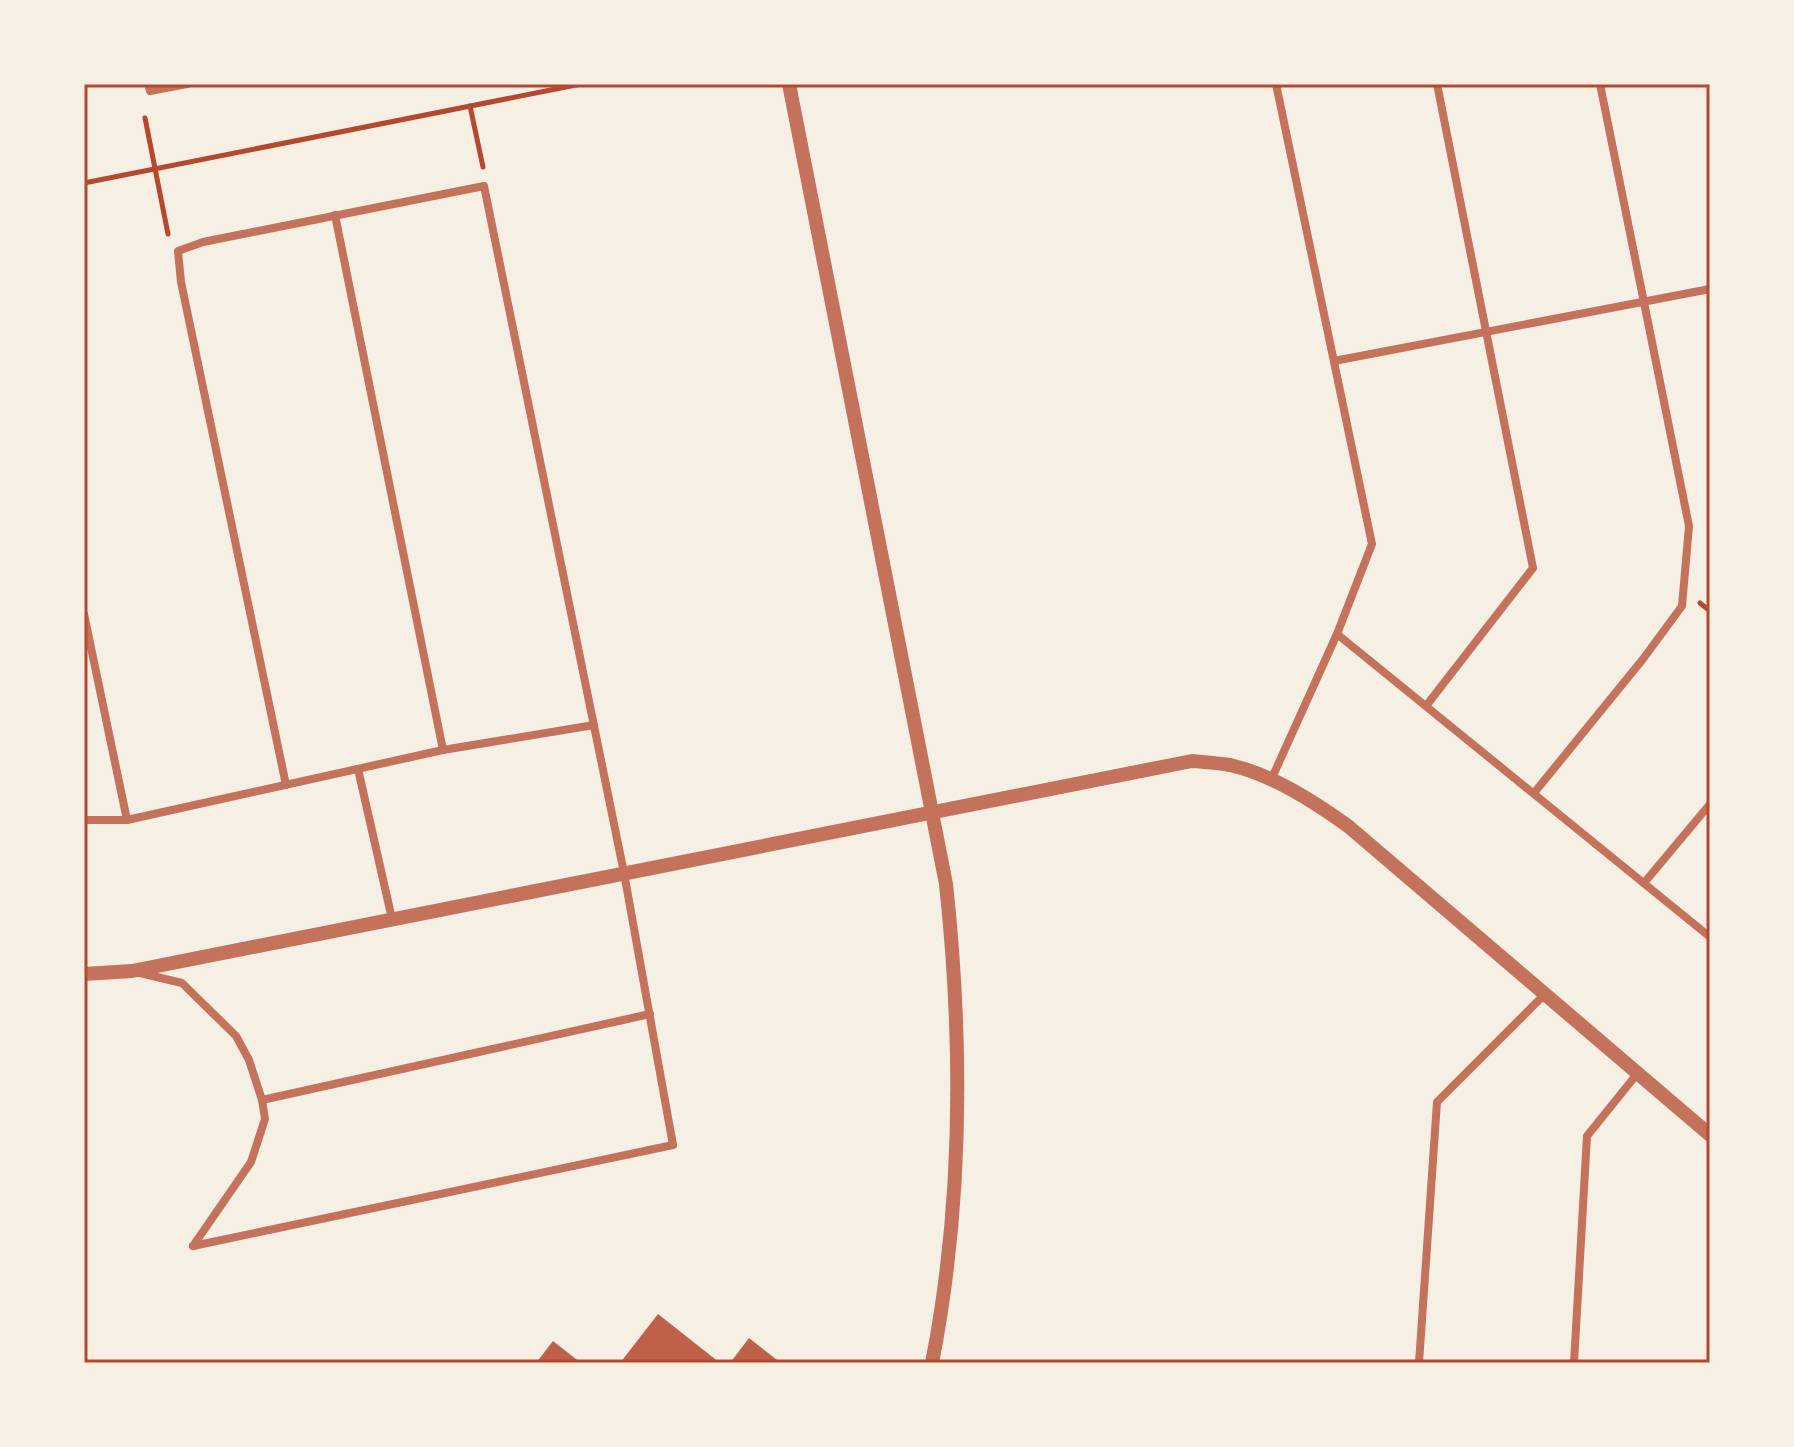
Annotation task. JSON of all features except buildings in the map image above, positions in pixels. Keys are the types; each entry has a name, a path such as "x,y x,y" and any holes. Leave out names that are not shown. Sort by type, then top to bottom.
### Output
{"street":[{"path":"148,84 150,91 187,84"},
{"path":"789,84 946,884 958,1052 956,1172 944,1304 932,1363"},
{"path":"1271,780 1337,634 1372,544 1276,84"},
{"path":"1426,706 1533,568 1437,84"},
{"path":"1534,793 1682,606 1689,526 1600,84"},
{"path":"132,971 182,983 204,1003 236,1036 249,1060 262,1100 265,1119 251,1162 193,1246 673,1145 624,873 484,186 203,242 178,251 181,282 286,785"},
{"path":"335,215 443,750"},
{"path":"1334,361 1710,289"},
{"path":"84,614 127,820"},
{"path":"1337,634 1710,937"},
{"path":"84,820 127,820 443,750 594,725"},
{"path":"84,974 132,971 1192,761 1230,765 1271,780 1314,802 1348,826 1710,1135"},
{"path":"358,769 392,919"},
{"path":"1644,883 1710,804"},
{"path":"1419,1363 1437,1102 1544,995"},
{"path":"262,1100 650,1014"},
{"path":"1574,1363 1587,1136 1637,1074"}],"path":[{"path":"84,183 581,84"},
{"path":"470,106 483,168"},
{"path":"145,118 168,234"}]}
